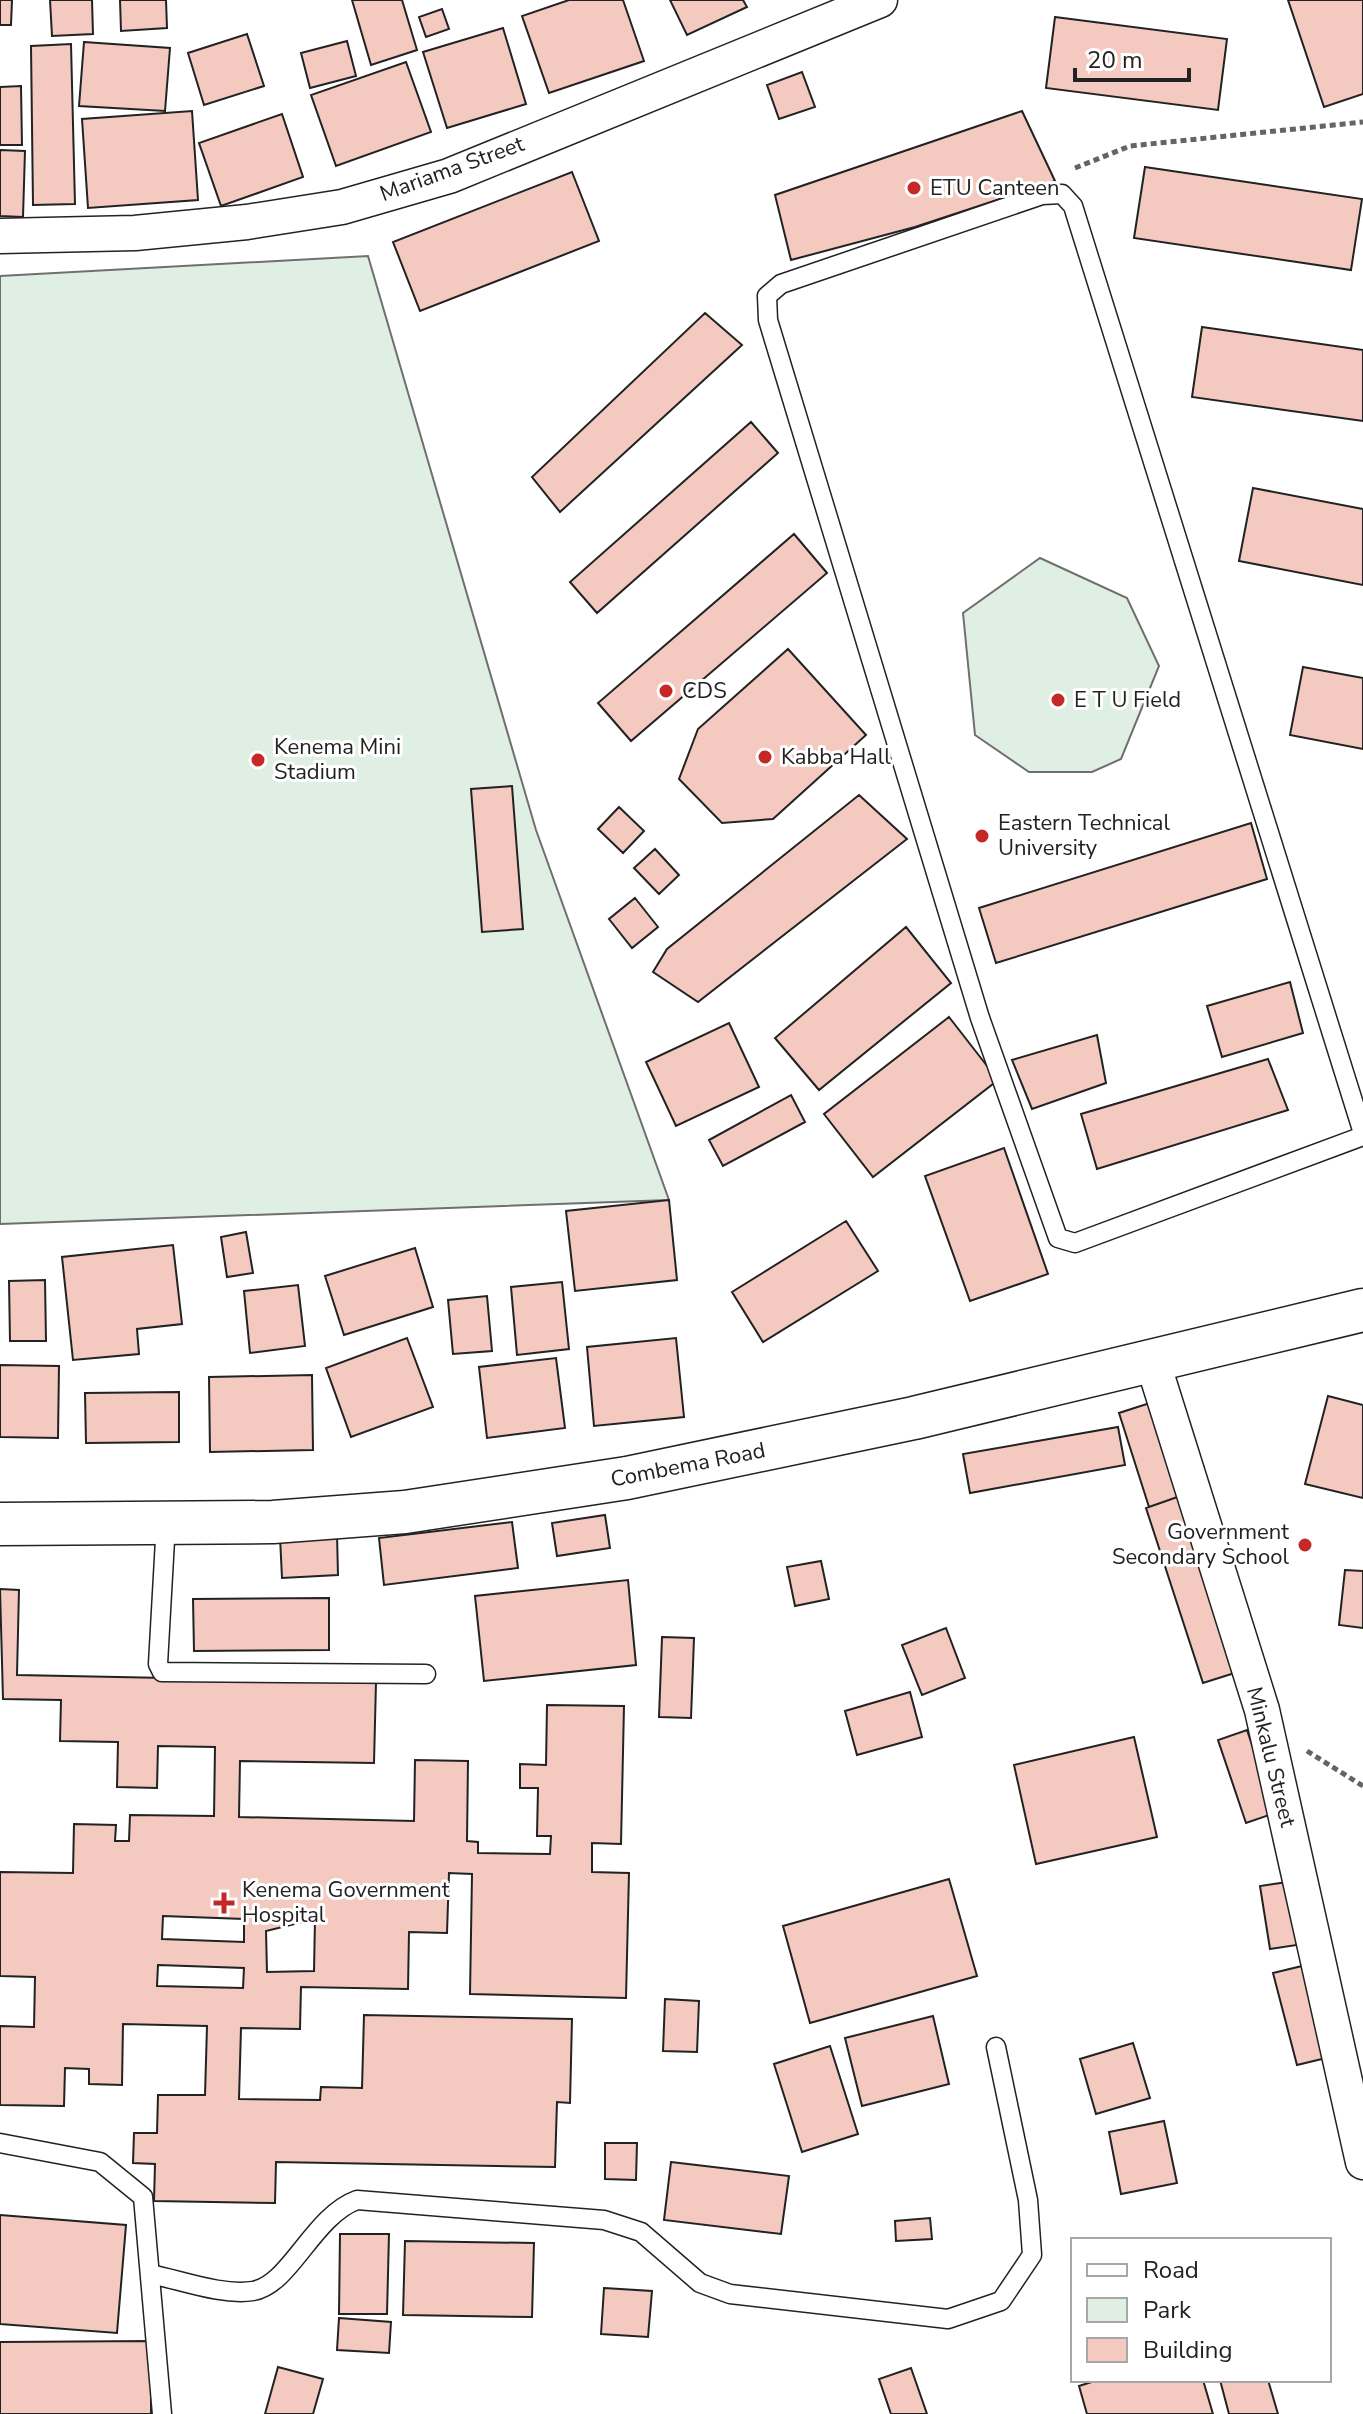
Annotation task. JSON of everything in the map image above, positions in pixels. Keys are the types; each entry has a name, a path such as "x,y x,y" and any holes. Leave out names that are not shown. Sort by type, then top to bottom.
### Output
{"street":[{"name":"Mariama Street","path":"0,236 149,231 247,222 342,207 449,176 880,0"},
{"name":"Combema Road","path":"0,1524 273,1522 405,1512 627,1478 914,1418 1363,1310"},
{"name":"Minkalu Street","path":"1152,1360 1262,1710 1363,2162"}],"lane":[{"path":"1062,194 1073,206 1363,1135 1075,1243 1058,1238 980,1018 768,320 767,296 781,284 1042,195 1062,194"},
{"path":"166,1522 158,1664 162,1672 426,1674"},
{"path":"150,2274 232,2291 253,2291 271,2285 322,2222 338,2207 357,2200 604,2220 641,2232 700,2283 730,2294 948,2319 1001,2301 1032,2255 1028,2200 996,2047"},
{"path":"0,2143 100,2162 124,2178 143,2197 162,2414"}],"path":[{"path":"1062,194 1074,169 1130,146 1363,122"}],"green space":[{"name":"Kenema Mini Stadium","path":"368,256 536,830 669,1200 0,1224 0,276"},
{"name":"E T U Field","path":"1040,558 1127,598 1159,666 1121,759 1092,772 1029,772 975,735 963,613"}],"building":[{"path":"0,0 12,0 11,25 0,25"},
{"path":"50,0 92,0 93,34 52,36"},
{"path":"120,0 166,0 167,28 121,31"},
{"path":"352,0 402,0 417,50 371,65"},
{"path":"569,0 623,0 644,61 549,93 522,16"},
{"path":"670,0 743,0 747,7 687,35"},
{"path":"1288,0 1363,0 1363,94 1324,107"},
{"path":"442,9 449,29 426,37 419,17"},
{"path":"1055,17 1227,39 1218,110 1046,88"},
{"path":"503,28 526,104 447,128 423,52"},
{"path":"247,34 264,86 204,105 188,53"},
{"path":"347,41 356,76 310,88 301,53"},
{"path":"84,42 170,48 165,111 79,106"},
{"path":"71,44 75,204 33,205 31,46"},
{"path":"406,62 431,132 336,166 311,95"},
{"path":"802,72 815,107 779,119 767,85"},
{"path":"21,86 22,145 0,145 0,87"},
{"path":"192,111 198,200 88,208 82,119"},
{"name":"ETU Canteen","path":"1022,111 1055,181 915,227 791,260 775,195"},
{"path":"282,114 303,177 221,206 199,143"},
{"path":"0,150 25,151 23,217 0,216"},
{"path":"1145,167 1362,199 1351,270 1134,238"},
{"path":"572,172 599,241 420,311 393,242"},
{"path":"705,313 742,345 560,512 532,477"},
{"path":"1202,327 1363,350 1363,421 1192,397"},
{"path":"751,422 778,453 597,613 570,582"},
{"path":"1253,488 1363,509 1363,585 1239,561"},
{"path":"794,534 827,573 631,741 598,703"},
{"name":"Kabba Hall","path":"788,649 866,735 773,819 722,823 679,779 698,729"},
{"path":"1303,667 1363,678 1363,749 1290,735"},
{"path":"512,786 523,929 482,932 471,789"},
{"path":"859,795 907,839 698,1002 653,972 667,949"},
{"path":"619,807 644,831 623,853 598,829"},
{"path":"1251,823 1267,879 996,963 979,908"},
{"path":"655,849 679,875 659,894 634,868"},
{"path":"635,898 658,927 632,948 609,919"},
{"path":"906,927 951,983 819,1090 775,1038"},
{"path":"1290,982 1303,1033 1222,1057 1207,1006"},
{"path":"949,1017 998,1080 873,1177 824,1114"},
{"path":"729,1023 759,1087 676,1126 646,1062"},
{"path":"1097,1035 1106,1083 1032,1109 1012,1060"},
{"path":"1268,1059 1288,1110 1097,1169 1081,1114"},
{"path":"791,1095 805,1122 723,1166 709,1140"},
{"path":"1004,1148 1048,1274 970,1301 925,1176"},
{"path":"669,1200 677,1280 575,1291 566,1211"},
{"path":"846,1221 878,1271 763,1342 732,1292"},
{"path":"246,1232 253,1273 227,1277 221,1237"},
{"path":"173,1245 182,1324 137,1329 139,1354 73,1360 62,1257"},
{"path":"415,1248 433,1307 344,1335 325,1276"},
{"path":"45,1280 46,1341 10,1341 9,1281"},
{"path":"562,1282 569,1349 517,1355 511,1287"},
{"path":"298,1285 305,1346 250,1353 244,1291"},
{"path":"487,1296 492,1351 453,1354 448,1300"},
{"path":"407,1338 433,1407 351,1437 326,1368"},
{"path":"676,1338 684,1417 594,1426 587,1347"},
{"path":"556,1358 565,1428 487,1438 479,1367"},
{"path":"0,1365 59,1366 58,1438 0,1437"},
{"path":"312,1375 313,1450 210,1452 209,1377"},
{"path":"179,1392 179,1442 86,1443 85,1393"},
{"path":"1328,1396 1363,1405 1363,1498 1305,1484"},
{"path":"1156,1401 1186,1494 1149,1507 1119,1413"},
{"path":"1118,1427 1125,1465 970,1493 963,1454"},
{"path":"1186,1494 1244,1670 1203,1683 1146,1508"},
{"path":"605,1515 610,1548 557,1556 552,1523"},
{"path":"512,1522 518,1568 384,1585 379,1538"},
{"path":"337,1534 338,1575 282,1578 280,1537"},
{"path":"821,1561 829,1599 795,1606 787,1567"},
{"path":"1345,1570 1363,1571 1363,1628 1339,1625"},
{"path":"628,1580 636,1665 484,1681 475,1596"},
{"name":"Kenema Government Hospital","path":"0,1589 19,1590 17,1675 376,1682 374,1763 240,1761 239,1817 414,1821 415,1760 468,1761 467,1841 478,1842 478,1853 550,1854 551,1836 537,1836 538,1788 520,1788 520,1764 546,1765 547,1705 624,1706 621,1844 592,1843 592,1872 629,1873 626,1998 470,1994 472,1874 449,1873 447,1933 409,1932 408,1989 301,1987 300,2029 241,2028 239,2099 320,2100 321,2087 362,2088 364,2015 572,2019 570,2103 557,2102 555,2167 276,2162 275,2203 154,2201 155,2164 133,2163 134,2133 157,2133 158,2095 205,2095 207,2026 123,2024 122,2085 89,2084 89,2069 65,2068 64,2106 0,2105 0,2026 34,2027 35,1977 0,1976 0,1872 73,1873 74,1824 116,1825 115,1841 129,1841 130,1815 214,1816 215,1747 158,1746 157,1788 117,1787 118,1742 60,1741 61,1700 3,1699","holes":["163,1916 244,1919 244,1942 162,1939","315,1919 314,1971 267,1972 266,1931","158,1965 244,1968 243,1988 157,1986"]},
{"path":"329,1598 329,1650 194,1651 193,1599"},
{"path":"946,1628 965,1678 922,1695 902,1645"},
{"path":"662,1637 694,1638 691,1718 659,1717"},
{"path":"910,1692 922,1737 857,1755 845,1711"},
{"path":"1247,1730 1275,1813 1246,1823 1218,1740"},
{"path":"1134,1737 1157,1837 1036,1864 1014,1765"},
{"path":"949,1879 977,1976 810,2023 783,1926"},
{"path":"1288,1882 1297,1945 1270,1949 1260,1886"},
{"path":"1302,1966 1326,2058 1297,2065 1273,1973"},
{"path":"665,1999 699,2001 697,2052 663,2051"},
{"path":"933,2016 949,2084 862,2106 845,2038"},
{"path":"1133,2043 1150,2098 1096,2114 1080,2059"},
{"path":"830,2046 858,2134 802,2152 774,2064"},
{"path":"1164,2121 1177,2183 1121,2194 1109,2132"},
{"path":"605,2143 637,2143 636,2180 605,2179"},
{"path":"671,2162 789,2176 781,2234 664,2220"},
{"path":"0,2215 126,2225 117,2333 0,2324"},
{"path":"930,2218 932,2239 896,2241 895,2221"},
{"path":"340,2234 389,2234 387,2314 339,2314"},
{"path":"405,2241 534,2243 532,2317 403,2315"},
{"path":"604,2288 652,2291 648,2337 601,2334"},
{"path":"339,2318 391,2322 389,2353 337,2350"},
{"path":"151,2341 151,2414 0,2414 0,2342"},
{"path":"278,2367 323,2379 313,2414 265,2414"},
{"path":"911,2368 927,2414 891,2414 879,2379"},
{"path":"1092,2382 1204,2382 1213,2414 1087,2414 1079,2386"},
{"path":"1221,2382 1269,2382 1278,2414 1229,2414"}],"place":[{"name":"ETU Canteen","path":"914,188"},
{"name":"CDS","path":"666,691"},
{"name":"E T U Field","path":"1058,700"},
{"name":"Kabba Hall","path":"765,757"},
{"name":"Kenema Mini Stadium","path":"258,760"},
{"name":"Eastern Technical University","path":"982,836"},
{"name":"Government Secondary School","path":"1305,1545"},
{"name":"Kenema Government Hospital","path":"224,1903"}]}
